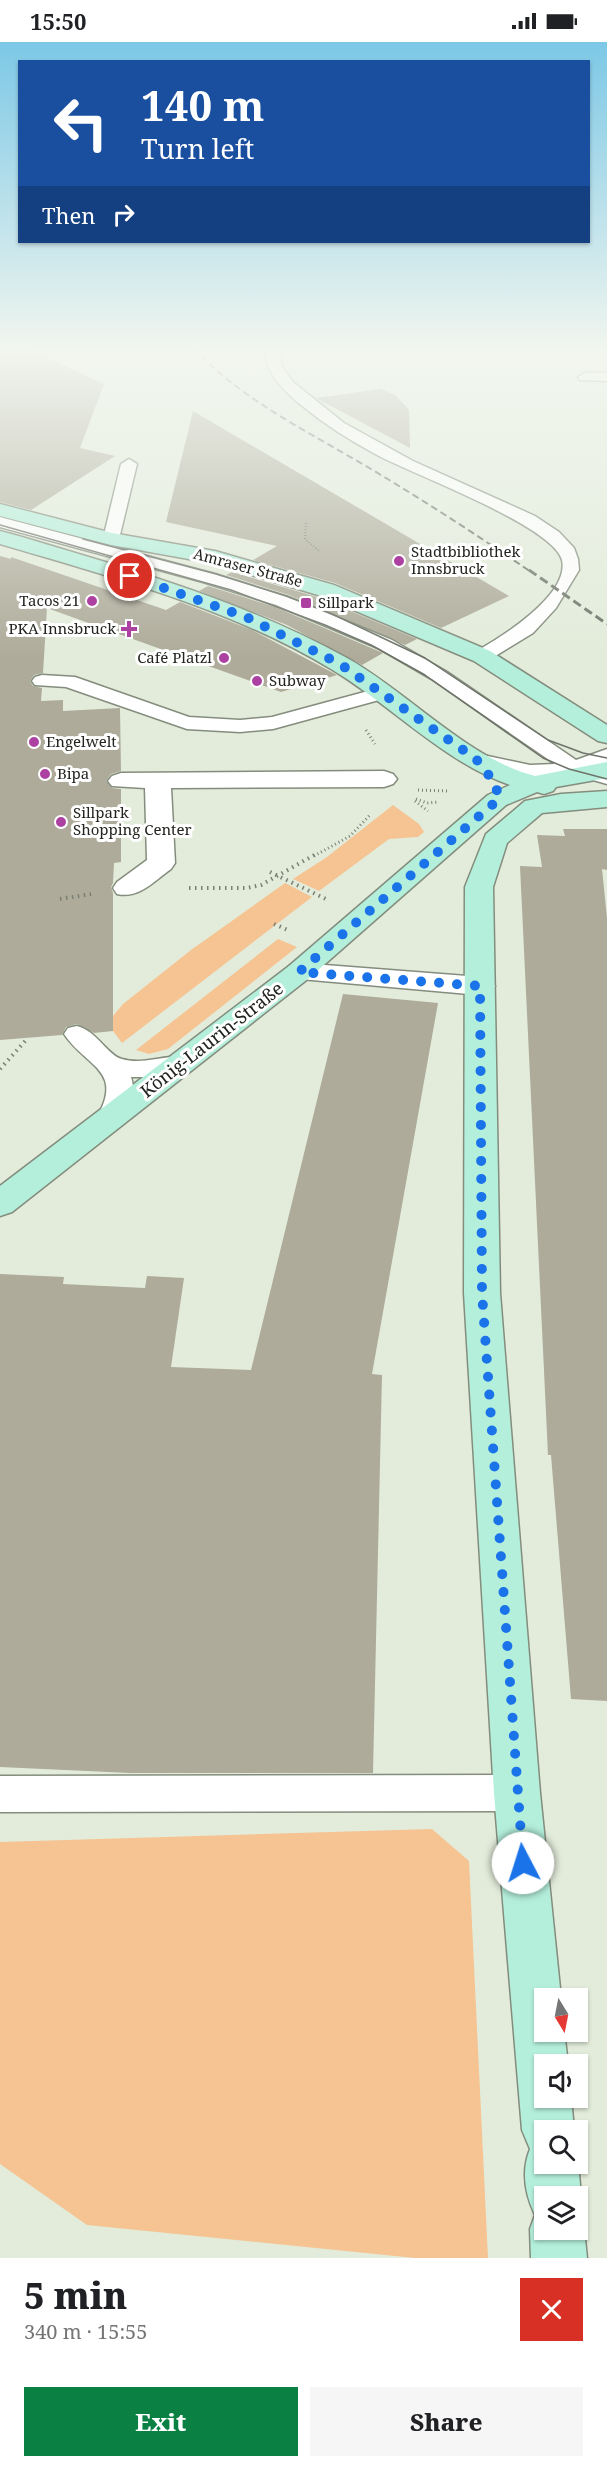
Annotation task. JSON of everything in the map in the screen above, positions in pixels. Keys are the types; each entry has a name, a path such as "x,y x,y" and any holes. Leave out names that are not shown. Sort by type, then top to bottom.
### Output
{"street":[{"name":"Amraser Straße","path":"0,510 111,539 138,542 236,562 326,590 482,656 607,736"},
{"path":"0,537 88,562 168,589 273,630 340,664 476,759 534,796 561,802 607,799"},
{"path":"476,759 495,783 499,799"},
{"path":"547,2120 517,1793 482,1293 479,887 495,840 534,796 594,772"},
{"path":"121,782 384,779"},
{"path":"127,888 161,863 158,782"},
{"name":"König-Laurin-Straße","path":"0,1204 299,972 499,799 534,796"},
{"path":"299,972 480,986"},
{"path":"558,2240 559,2258"}],"lane":[{"path":"385,451 544,528 560,541 569,555 572,567 568,579 532,624 482,656"},
{"path":"111,539 129,464"},
{"path":"0,522 159,564 282,601 385,644 594,772"},
{"path":"138,542 159,564 168,589"},
{"path":"42,681 68,681 156,712 188,732 273,723 383,693"},
{"path":"594,772 607,755"},
{"path":"476,759 527,771 594,772"},
{"path":"77,1034 110,1065 120,1083 119,1101 109,1119"},
{"path":"110,1065 135,1071 158,1070 183,1064"},
{"path":"0,1794 517,1793"}],"path":[{"path":"361,724 368,731 379,751"},
{"path":"417,790 450,791"},
{"path":"127,888 247,888 261,885 350,836 372,813"},
{"path":"270,872 290,881 302,891 326,899"},
{"path":"0,1069 28,1038"}],"shaded area":[{"path":"393,805 419,824 424,832 418,837 389,839 319,891 293,879 327,857"},
{"path":"285,883 312,897 122,1043 113,1031 113,1016 123,1004 191,950"},
{"path":"278,939 297,947 168,1049 149,1054 136,1050"},
{"path":"432,1829 469,1861 488,2258 415,2258 87,2225 0,2164 0,1842"}],"building":[{"path":"0,451 95,451 115,456 31,510 0,502"},
{"path":"183,451 262,451 509,596 441,628 335,583 253,560 277,546 166,522"},
{"name":"Sillpark Shopping Center","path":"0,556 11,559 11,557 166,610 180,602 252,630 337,675 281,692 186,658 174,650 166,651 47,608 43,673 34,675 30,681 33,686 42,688 41,701 63,700 63,711 120,708 121,771 111,774 106,781 112,788 121,789 121,862 114,863 111,887 113,893 113,1031 94,1033 77,1024 66,1027 62,1035 0,1040"},
{"path":"232,572 317,597 417,639 405,645 289,595 226,575"},
{"path":"208,586 275,607 383,653 362,665 287,625 199,591"},
{"path":"563,829 607,829 607,870 602,869 607,918 607,1701 571,1699 551,1455 548,1455 520,866 542,867 537,835 565,836"},
{"path":"343,994 438,1003 372,1374 382,1375 373,1773 130,1773 0,1767 0,1274 64,1277 63,1284 145,1288 147,1276 184,1278 171,1367 251,1370"}],"tram line":[{"path":"0,525 231,590 325,625 371,645 425,675 543,758 569,769 607,779"},
{"path":"83,539 216,574 286,596 330,613 425,658 548,740 583,753 607,758"}],"railway":[{"path":"341,451 470,531 531,572"},
{"path":"529,570 607,624"}],"place":[{"name":"Stadtbibliothek Innsbruck","path":"399,561"},
{"name":"Tacos 21","path":"92,601"},
{"name":"Sillpark","path":"306,603"},
{"name":"PKA Innsbruck","path":"129,629"},
{"name":"Café Platzl","path":"224,658"},
{"name":"Subway","path":"257,681"},
{"name":"Engelwelt","path":"34,742"},
{"name":"Bipa","path":"45,774"},
{"name":"Sillpark Shopping Center","path":"61,822"}],"route":[{"path":"130,576 246,617 340,664 476,759 495,783 499,799 299,972 480,986 482,1293 523,1863"}]}
